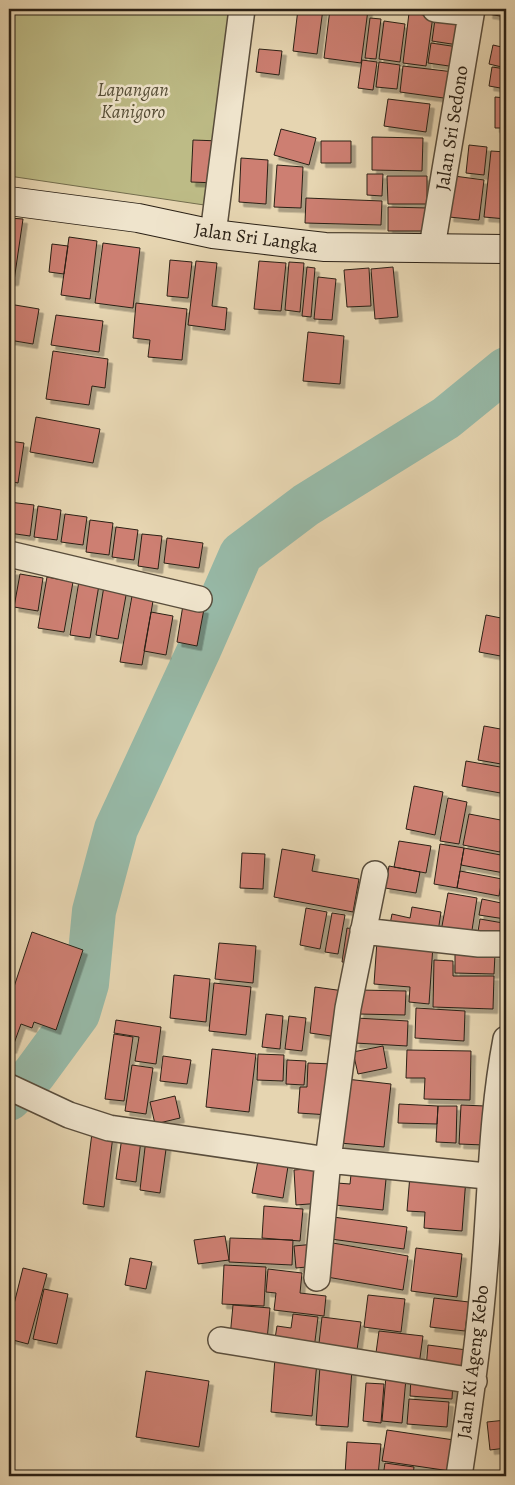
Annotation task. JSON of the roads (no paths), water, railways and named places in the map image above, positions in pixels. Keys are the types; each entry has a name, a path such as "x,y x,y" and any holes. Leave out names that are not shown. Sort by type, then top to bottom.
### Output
{"street":[{"path":"212,234 242,9"},
{"path":"435,9 471,11"},
{"name":"Jalan Sri Sedono","path":"432,248 471,11"},
{"name":"Jalan Sri Langka","path":"9,200 138,218 212,234 325,247 506,249"},
{"path":"9,554 199,599"},
{"path":"318,1278 328,1160 348,1008 375,874"},
{"path":"363,931 479,944 506,944"},
{"name":"Jalan Ki Ageng Kebo","path":"459,1476 496,1261 498,1178 505,1049"},
{"path":"9,1087 69,1115 109,1128 328,1160 498,1178"},
{"path":"221,1340 474,1381"}],"waterway":[{"path":"9,1099 34,1074 78,1014 87,984 94,911 116,829 200,648 241,554 306,505 446,418 506,369"}],"park label":[{"name":"Lapangan Kanigoro","path":"133,101"}]}
